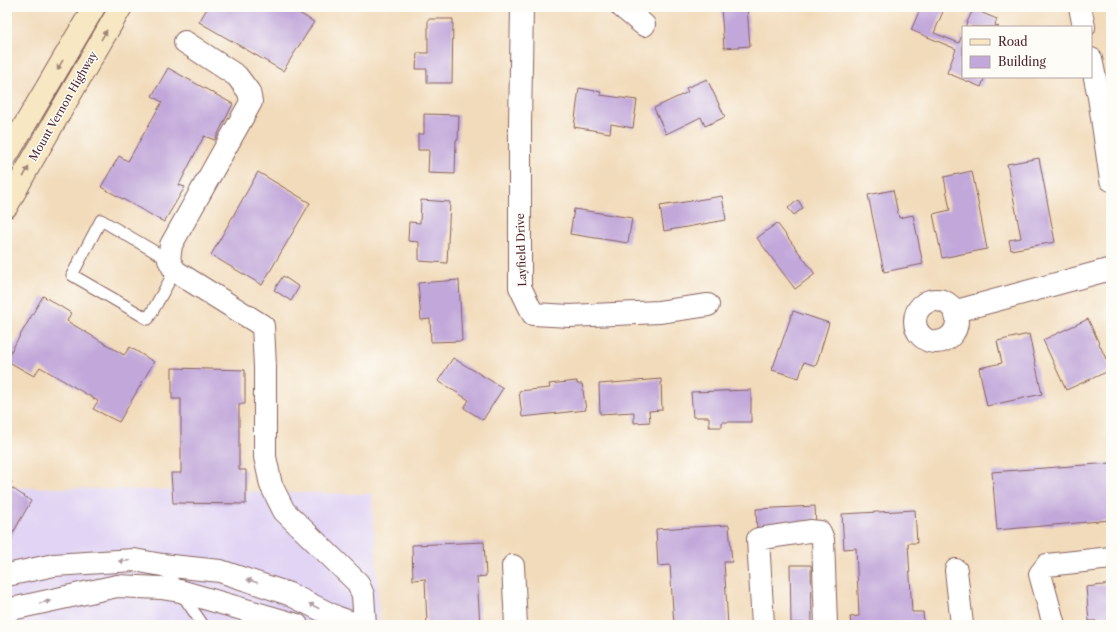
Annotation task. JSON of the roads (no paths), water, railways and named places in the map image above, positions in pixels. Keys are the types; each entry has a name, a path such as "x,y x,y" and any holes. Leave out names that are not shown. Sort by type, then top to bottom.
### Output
{"street":[{"name":"Mount Vernon Highway","path":"7,155 94,7"},
{"name":"Mount Vernon Highway","path":"7,206 121,7"},
{"name":"Layfield Drive","path":"522,7 520,287 533,314 570,316 660,312 708,305"},
{"path":"622,7 644,25"},
{"path":"1080,7 1084,26"},
{"path":"7,575 54,565 134,560 162,565 220,571 289,594 336,617 354,623 364,624 363,596 358,584 284,511 271,485 265,457 266,367 263,326 172,265 171,245 177,232 250,102 250,92 237,76 185,42"},
{"path":"1092,64 1099,97 1111,180"},
{"path":"956,311 1111,269"},
{"path":"763,625 758,539 820,532 823,539 826,625"},
{"path":"1054,625 1040,574 1047,565 1111,558"},
{"path":"513,566 516,625"},
{"path":"956,570 962,625"},
{"path":"7,610 117,586 162,588 180,591 297,625"}],"lane":[{"path":"101,220 172,265 148,319 72,275 101,220"},
{"path":"162,565 203,625"}]}
